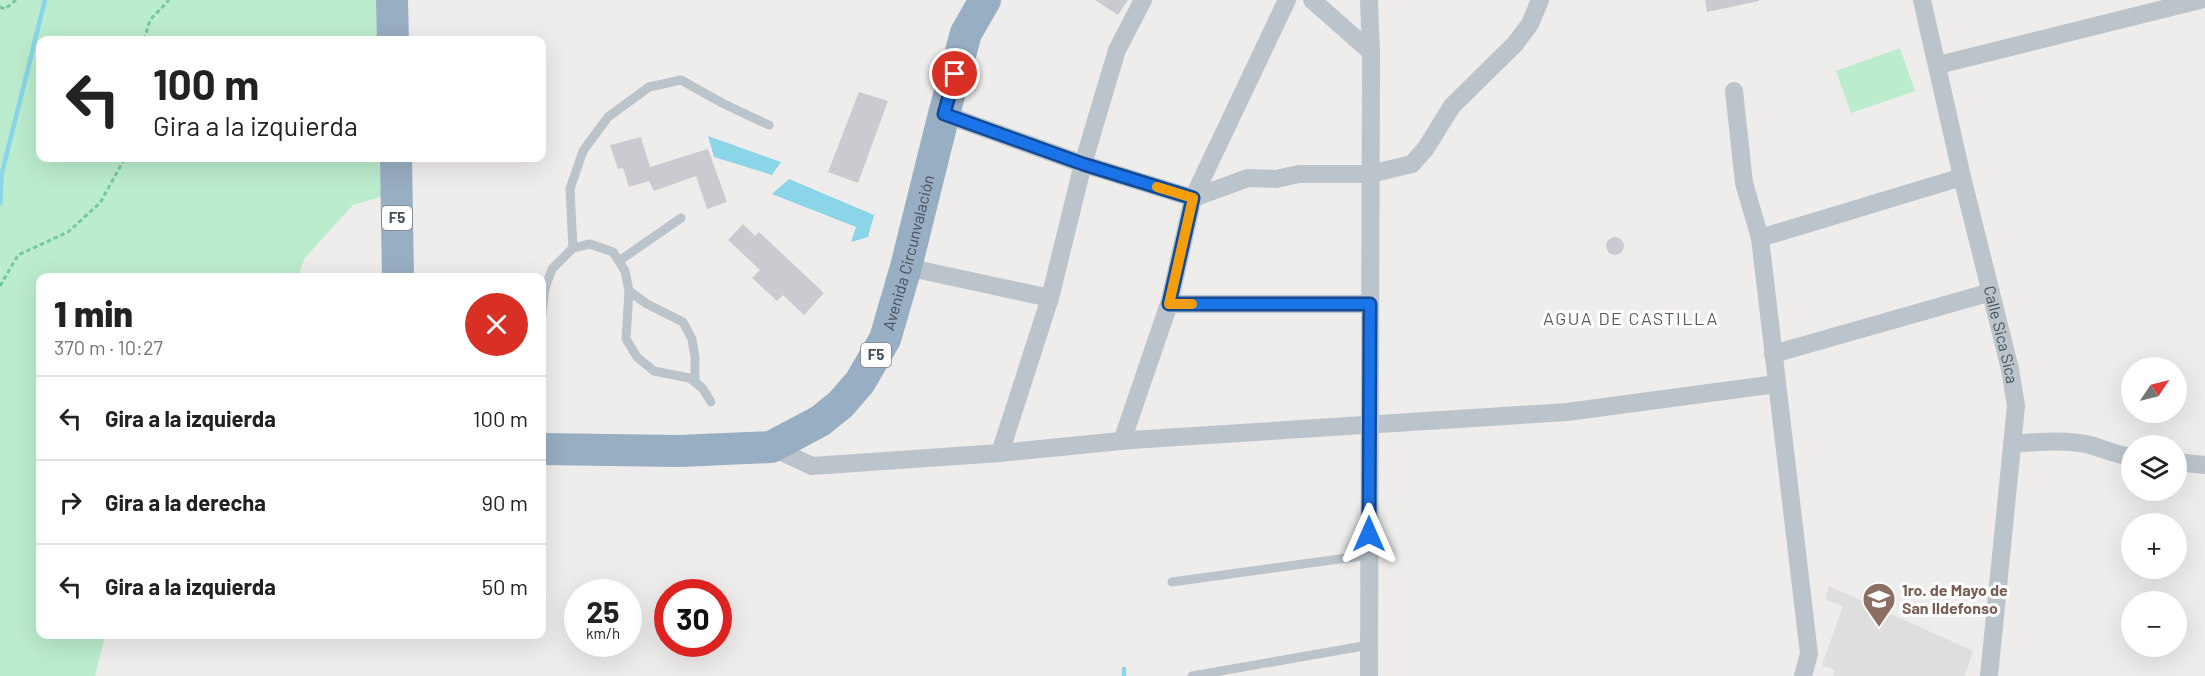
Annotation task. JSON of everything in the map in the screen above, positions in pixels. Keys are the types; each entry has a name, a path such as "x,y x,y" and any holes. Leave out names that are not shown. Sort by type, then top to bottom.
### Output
{"highway":[{"path":"393,0 393,36"},
{"name":"Avenida Circunvalación","path":"546,449 679,451 771,447 820,421 841,404 860,382 885,339 906,267 966,33 985,0"},
{"name":"F5","path":"396,162 398,273"}],"street":[{"path":"1000,453 1050,298 1083,164 1118,50 1143,0"},
{"path":"1122,441 1169,304 1193,198 1287,0"},
{"path":"1312,0 1371,52"},
{"path":"1369,0 1371,52 1368,426 1369,676"},
{"path":"944,114 1083,164 1193,198 1248,178 1276,179 1299,174 1370,174 1412,164 1426,148 1452,106 1515,44 1530,24 1540,0"},
{"name":"Calle Sica Sica","path":"1922,0 1962,177 2010,369 2016,406 1989,676"},
{"path":"1938,65 2200,0"},
{"path":"1734,92 1744,183 1760,238 1809,654 1803,676"},
{"path":"1760,238 1962,177"},
{"path":"906,267 1050,298"},
{"path":"1773,354 1991,292"},
{"path":"1169,304 1370,304"},
{"path":"771,447 812,466 1000,453 1122,441 1568,412 1776,384"},
{"path":"2012,444 2064,442 2090,445 2121,455"},
{"path":"2187,463 2205,465"}],"lane":[{"path":"573,248 570,189 583,151 608,117 649,87 681,80 769,125"},
{"path":"619,261 681,218"},
{"path":"546,285 552,269 573,248 590,244 613,252 625,271 629,291 626,339 637,357 654,371 689,378 703,389 711,402"},
{"path":"629,291 647,304 683,322 692,339 695,382"},
{"path":"1172,582 1369,555"},
{"path":"1192,676 1369,645"}],"path":[{"path":"0,7 5,9 16,0"},
{"path":"145,36 150,20 169,0"},
{"path":"0,286 18,255 68,232 100,203 123,162"}],"shaded area":[{"name":"1ro. de Mayo de San Ildefonso","path":"1829,586 1973,651 1965,676 1833,676 1835,670 1822,665 1843,606 1825,599"}],"green space":[{"path":"0,0 377,0 378,36 36,36 36,162 380,162 381,197 353,205 304,259 299,273 36,273 36,639 104,639 95,676 0,676"},
{"path":"1900,48 1915,91 1851,113 1836,71"}],"water":[{"path":"708,136 781,162 772,175 714,157"},
{"path":"789,179 874,215 868,237 851,242 856,227 772,194"}],"building":[{"path":"1095,0 1128,0 1118,15"},
{"path":"1705,0 1759,0 1759,1 1707,12"},
{"path":"859,92 888,101 858,183 828,172"},
{"path":"641,137 650,167 708,149 727,202 707,209 696,176 654,191 649,181 629,187 623,168 618,169 610,145"},
{"path":"743,224 755,236 759,232 824,293 804,315 783,295 777,301 752,278 760,270 728,240"},
{"path":"1615,237 1621,240 1624,246 1621,252 1615,255 1609,252 1606,246 1609,240"}],"waterway":[{"path":"36,36 45,0"},
{"path":"0,203 2,173 36,36"},
{"path":"1124,669 1124,676"}],"slow traffic":[{"path":"1157,187 1193,198 1169,304 1192,304"}],"place":[{"name":"1ro. de Mayo de San Ildefonso","path":"1879,628"}],"district":[{"name":"AGUA DE CASTILLA","path":"1631,319"}],"route":[{"path":"955,74 944,114 1083,164 1193,198 1169,304 1370,304 1369,534"}]}
